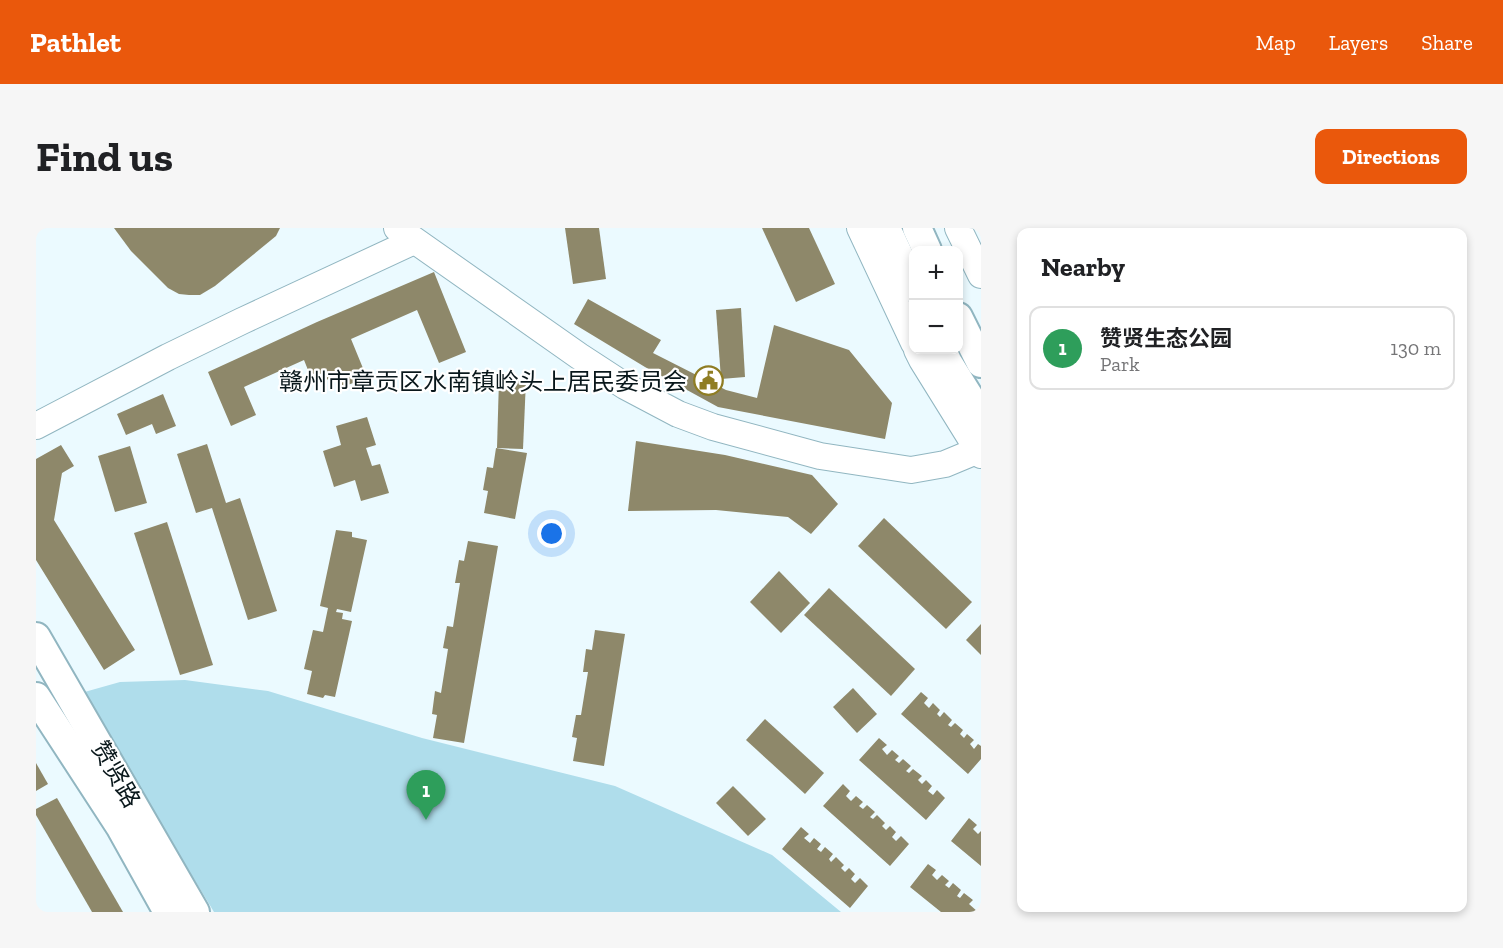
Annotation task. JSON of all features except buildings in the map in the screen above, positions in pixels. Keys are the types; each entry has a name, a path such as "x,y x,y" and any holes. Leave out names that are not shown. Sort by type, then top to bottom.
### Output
{"main road":[{"path":"886,228 909,277"},
{"path":"917,228 925,246"},
{"path":"963,327 981,363"},
{"path":"944,354 981,416"},
{"name":"赞贤路","path":"36,637 195,912"},
{"name":"赞贤路","path":"36,697 120,826 168,912"}],"street":[{"path":"860,228 909,332"},
{"path":"958,228 981,275"},
{"path":"36,426 405,235 625,386 678,414 713,427 820,456 911,470 945,464 980,451 919,354"}],"shaded area":[{"path":"185,680 268,691 422,738 615,786 772,855 841,912 214,912 81,693 120,682"}],"place":[{"name":"赣州市章贡区水南镇岭头上居民委员会","path":"708,381"},
{"name":"赞贤生态公园","path":"426,820"}]}
